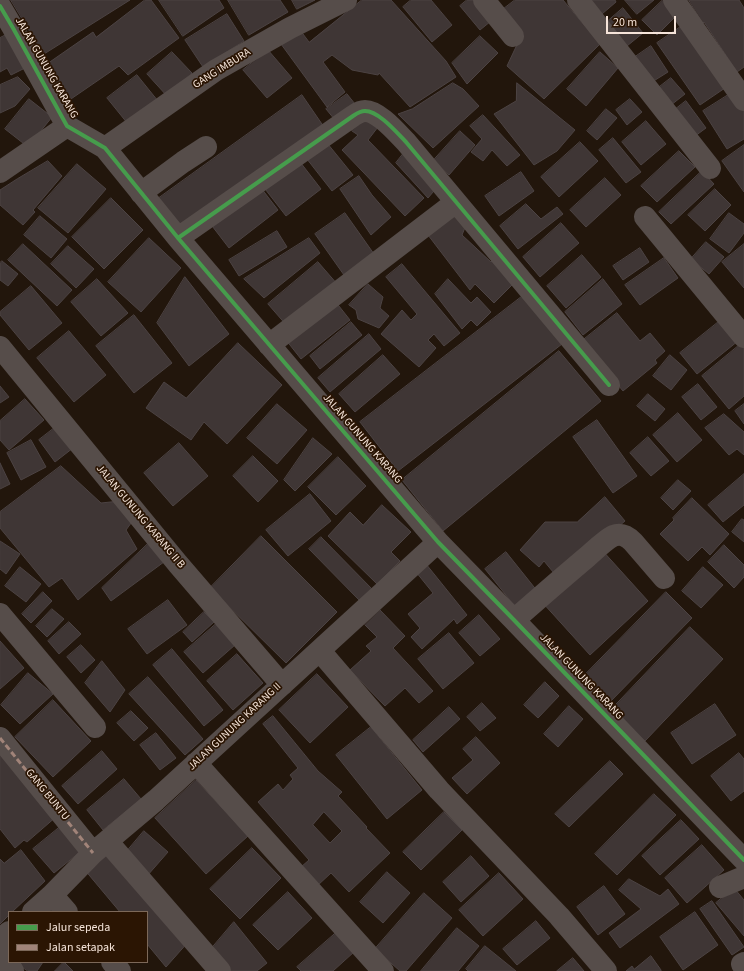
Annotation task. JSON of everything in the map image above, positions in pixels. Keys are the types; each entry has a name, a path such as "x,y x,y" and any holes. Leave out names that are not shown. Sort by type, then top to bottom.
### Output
{"street":[{"name":"GANG IMBURA","path":"105,148 216,70 290,28 346,0"},
{"path":"484,0 513,36"},
{"path":"578,0 710,168"},
{"path":"674,0 742,94"},
{"name":"JALAN GUNUNG KARANG","path":"0,6 67,126 105,148 178,238 438,542 744,860"},
{"path":"178,238 353,116 359,112 366,111 377,115 406,142 609,385"},
{"name":"JALAN GUNUNG KARANG","path":"0,172 67,126"},
{"path":"141,193 206,147"},
{"path":"269,345 456,202"},
{"path":"645,217 744,337"},
{"name":"JALAN GUNUNG KARANG II B","path":"0,347 178,564 282,685"},
{"path":"514,620 563,577 614,536 627,536 664,578"},
{"name":"JALAN GUNUNG KARANG II","path":"34,911 100,847 156,800 438,542"},
{"path":"0,614 95,727"},
{"path":"320,651 439,790 559,916 606,971"},
{"name":"GANG BUNTU","path":"0,738 100,847 220,971"},
{"path":"196,763 383,971"},
{"path":"720,887 744,876"},
{"path":"52,895 66,911"},
{"path":"0,940 8,933"},
{"path":"0,953 13,971"},
{"path":"113,963 120,971"}],"building":[{"path":"11,0 130,0 44,54"},
{"path":"145,0 151,0 179,38 128,75 119,66 68,101 44,66 93,32 96,37"},
{"path":"159,0 219,0 224,8 183,36"},
{"path":"228,0 280,0 288,12 249,35"},
{"path":"292,0 315,0 297,9"},
{"path":"362,0 391,0 446,61 456,77 410,107 379,73 378,75 352,70 332,55 323,62 345,92 327,107 281,44 300,30 309,42"},
{"path":"411,0 431,0 452,25 432,42 403,7"},
{"path":"467,0 482,0 496,17 480,30 460,6"},
{"path":"515,0 563,0 600,44 544,99 507,66 522,34 501,11"},
{"path":"590,0 615,0 616,2 602,14"},
{"path":"625,0 654,0 637,14"},
{"path":"663,0 677,15 657,35 642,20"},
{"path":"689,0 739,0 744,8 744,67 737,72"},
{"path":"623,8 643,33 627,46 607,22"},
{"path":"227,14 244,41 203,67 185,40"},
{"path":"682,26 725,88 700,105 657,43"},
{"path":"8,34 25,68 11,75 7,68 0,72 0,38"},
{"path":"480,36 498,53 467,84 452,63"},
{"path":"651,46 668,72 652,82 635,57"},
{"path":"268,50 292,78 267,98 243,70"},
{"path":"172,52 192,73 167,96 147,74"},
{"path":"600,52 618,68 586,106 567,89"},
{"path":"137,75 158,101 128,124 107,98"},
{"path":"18,77 30,89 15,106 0,113 0,85"},
{"path":"671,78 685,94 666,109 653,92"},
{"path":"453,83 463,89 479,106 433,148 398,114 412,109"},
{"path":"517,83 575,130 557,151 534,165 494,114 516,101"},
{"path":"733,92 744,109 744,139 727,149 703,111"},
{"path":"347,94 355,104 335,120 326,109"},
{"path":"302,95 324,127 181,230 159,198"},
{"path":"29,99 52,117 28,147 5,129"},
{"path":"630,99 642,112 627,125 616,110"},
{"path":"686,101 706,128 691,139 672,112"},
{"path":"606,109 617,118 597,140 587,131"},
{"path":"483,115 520,155 507,166 492,150 483,161 471,152 482,139 470,126"},
{"path":"363,116 378,127 368,140 424,198 405,216 342,150 358,135 352,131"},
{"path":"646,121 666,144 641,165 622,142"},
{"path":"460,131 475,145 449,175 433,161"},
{"path":"323,138 353,175 332,191 303,154"},
{"path":"613,138 641,172 626,183 599,150"},
{"path":"580,142 598,161 559,197 541,177"},
{"path":"744,145 744,192 722,161"},
{"path":"407,149 439,185 428,198 396,163"},
{"path":"679,151 695,167 657,202 641,186"},
{"path":"297,158 321,189 286,216 262,185"},
{"path":"48,161 62,176 33,210 35,212 23,225 0,205 0,190"},
{"path":"77,164 106,189 68,233 38,208"},
{"path":"702,171 714,184 671,224 659,212"},
{"path":"521,172 534,191 499,216 485,196"},
{"path":"359,176 372,195 391,217 371,235 340,189"},
{"path":"605,178 621,195 586,227 570,210"},
{"path":"258,184 278,210 229,248 209,222"},
{"path":"715,189 731,205 705,231 688,215"},
{"path":"111,198 143,230 104,269 72,237"},
{"path":"526,204 541,219 557,207 563,214 518,249 500,226"},
{"path":"345,213 374,254 344,275 315,234"},
{"path":"453,213 466,225 462,235 491,262 496,257 518,279 494,303 475,284 470,290 428,235"},
{"path":"729,213 744,224 744,233 729,253 710,239"},
{"path":"40,216 67,239 51,258 24,235"},
{"path":"561,223 579,243 540,277 523,257"},
{"path":"277,231 287,247 239,276 229,260"},
{"path":"149,238 181,268 141,312 108,282"},
{"path":"309,238 320,253 264,298 244,279"},
{"path":"706,242 724,257 709,274 691,259"},
{"path":"23,244 72,290 57,306 8,260"},
{"path":"744,244 744,288 722,262"},
{"path":"68,246 94,269 76,288 51,264"},
{"path":"640,248 649,262 623,280 613,266"},
{"path":"582,255 601,277 566,308 547,286"},
{"path":"664,258 678,278 640,305 625,285"},
{"path":"2,261 18,274 8,286 0,280 0,263"},
{"path":"318,262 338,285 288,327 268,304"},
{"path":"402,264 460,333 444,346 434,334 428,340 436,348 419,367 381,334 402,310 411,320 417,314 386,277"},
{"path":"185,277 229,334 189,366 157,323"},
{"path":"97,279 128,313 101,336 71,302"},
{"path":"448,279 471,303 477,297 491,312 477,326 471,320 462,329 435,294"},
{"path":"603,279 622,304 583,335 565,312"},
{"path":"368,284 383,297 380,308 389,316 379,328 358,319 356,310 349,305"},
{"path":"31,286 62,323 29,350 0,315 0,312"},
{"path":"524,295 562,344 398,471 360,422"},
{"path":"335,301 350,320 301,359 286,340"},
{"path":"617,313 640,341 650,333 665,351 655,360 657,363 623,391 582,341"},
{"path":"134,315 172,363 134,393 96,346"},
{"path":"721,320 738,341 697,374 680,353"},
{"path":"351,322 362,335 320,369 310,356"},
{"path":"69,331 106,375 74,402 37,358"},
{"path":"369,334 381,349 330,392 318,378"},
{"path":"238,343 282,385 227,444 204,422 191,440 146,408 164,382 186,398"},
{"path":"742,343 744,345 744,396 729,409 702,376"},
{"path":"559,351 601,401 443,531 402,480"},
{"path":"383,355 400,374 355,412 339,394"},
{"path":"670,355 687,370 671,390 653,376"},
{"path":"698,384 717,407 701,420 682,397"},
{"path":"0,386 9,397 0,403"},
{"path":"648,394 665,409 655,421 637,406"},
{"path":"25,399 44,420 9,450 0,440 0,421"},
{"path":"277,404 307,430 277,464 247,438"},
{"path":"744,404 744,424 735,411"},
{"path":"678,413 702,440 677,462 653,435"},
{"path":"724,414 744,432 744,455 737,449 729,455 705,428"},
{"path":"597,420 637,476 613,493 573,437"},
{"path":"57,426 73,448 55,462 39,440"},
{"path":"648,437 669,461 651,476 630,453"},
{"path":"313,438 332,454 295,491 284,480"},
{"path":"31,440 46,467 21,480 7,453"},
{"path":"179,443 208,476 173,506 144,473"},
{"path":"253,456 278,481 258,502 233,476"},
{"path":"338,457 366,486 336,515 308,487"},
{"path":"0,463 10,484 0,489"},
{"path":"61,466 101,503 120,501 134,519 126,530 137,549 78,600 62,578 49,587 0,528 0,512"},
{"path":"744,474 744,505 723,522 708,505"},
{"path":"678,480 691,491 673,510 661,498"},
{"path":"310,494 331,521 288,556 266,530"},
{"path":"605,497 625,521 558,578 544,561 539,567 520,550 545,522 577,522"},
{"path":"692,498 729,534 710,555 702,547 688,561 660,534"},
{"path":"382,505 411,532 391,552 400,561 377,584 328,536 350,512 363,525"},
{"path":"742,519 744,520 744,542 732,532"},
{"path":"261,536 337,612 286,663 210,588"},
{"path":"321,537 373,590 361,602 309,549"},
{"path":"153,539 168,559 111,601 102,588"},
{"path":"0,541 20,554 6,574 0,569"},
{"path":"724,545 744,565 744,577 734,588 708,562"},
{"path":"601,549 648,601 590,655 542,602"},
{"path":"506,552 538,592 517,609 485,569"},
{"path":"426,564 467,615 457,624 454,619 422,649 411,637 420,628 408,614 433,593 416,572"},
{"path":"20,567 41,584 26,602 5,586"},
{"path":"703,567 723,585 701,608 682,591"},
{"path":"43,592 52,601 31,623 22,614"},
{"path":"666,592 692,618 609,703 583,677"},
{"path":"168,600 187,625 147,654 128,629"},
{"path":"52,609 64,619 47,637 36,626"},
{"path":"380,610 405,636 393,648 433,691 419,703 405,688 385,706 350,670 371,651 366,646 377,637 365,625"},
{"path":"204,612 214,622 192,642 183,632"},
{"path":"479,615 500,639 480,656 459,633"},
{"path":"69,622 81,634 59,654 48,641"},
{"path":"216,624 235,645 203,673 184,652"},
{"path":"690,627 723,659 645,741 611,710"},
{"path":"449,633 474,663 443,689 418,659"},
{"path":"0,641 24,668 0,689"},
{"path":"81,645 95,660 81,673 67,657"},
{"path":"172,649 223,710 204,726 153,665"},
{"path":"237,654 263,683 233,710 207,681"},
{"path":"102,661 125,690 110,712 85,683"},
{"path":"28,673 53,694 20,724 1,705"},
{"path":"317,674 348,707 310,743 279,710"},
{"path":"148,677 203,739 185,755 129,694"},
{"path":"545,682 559,696 538,718 524,705"},
{"path":"53,700 91,741 53,777 15,737"},
{"path":"482,703 496,718 480,731 467,717"},
{"path":"715,704 736,735 692,764 671,733"},
{"path":"569,706 583,719 558,747 544,734"},
{"path":"449,707 460,719 423,752 413,740"},
{"path":"131,711 148,728 134,741 117,723"},
{"path":"273,716 318,771 342,792 338,796 390,853 349,892 331,873 317,886 301,867 309,860 258,802 278,784 283,790 293,779 290,775 298,768 263,724","holes":["324,812 342,831 330,843 313,825"]},
{"path":"371,727 422,790 387,819 336,755"},
{"path":"156,733 176,758 160,770 140,745"},
{"path":"476,737 500,763 467,794 452,778 473,760 463,749"},
{"path":"0,750 57,816 27,842 24,840 15,848 0,829"},
{"path":"102,751 117,769 78,804 62,786"},
{"path":"739,753 744,759 744,791 731,801 711,776"},
{"path":"610,761 623,774 569,827 555,814"},
{"path":"124,779 141,799 103,830 87,810"},
{"path":"196,780 248,836 206,874 155,818"},
{"path":"654,794 676,815 617,875 595,854"},
{"path":"444,812 462,830 421,870 403,852"},
{"path":"681,820 699,839 660,875 642,856"},
{"path":"60,827 80,852 54,873 33,849"},
{"path":"144,831 168,852 147,876 123,856"},
{"path":"702,845 724,870 687,903 665,878"},
{"path":"105,848 189,941 166,967 148,945 148,911 119,911 84,869"},
{"path":"252,848 281,878 240,919 210,889"},
{"path":"21,850 45,881 13,911 8,911 8,916 0,924 0,859 4,863"},
{"path":"471,856 489,876 461,902 443,882"},
{"path":"387,872 410,893 383,923 360,902"},
{"path":"499,873 523,899 483,936 459,910"},
{"path":"629,879 660,896 668,889 679,904 620,948 609,933 641,909 619,890"},
{"path":"604,886 625,914 598,935 577,907"},
{"path":"734,888 744,900 744,936 716,903"},
{"path":"288,892 312,918 278,950 253,925"},
{"path":"424,893 452,918 406,971 400,971 375,949"},
{"path":"712,901 744,947 732,955 700,909"},
{"path":"695,912 718,945 683,970 660,937"},
{"path":"536,921 550,938 517,965 503,949"},
{"path":"234,922 267,963 257,971 231,971 212,948"},
{"path":"457,928 479,946 458,971 421,971"},
{"path":"337,932 354,952 333,971 301,971 297,967"},
{"path":"485,946 516,971 468,971 466,969"},
{"path":"651,956 661,971 626,971 632,966 634,969"},
{"path":"573,958 584,971 557,971"},
{"path":"16,963 42,963 37,971 28,971"},
{"path":"63,963 65,963 73,971 55,971"}],"marked path":[{"path":"0,738 93,853"}],"cycle path":[{"path":"0,6 67,126 105,148 178,238 438,542 744,860"},
{"path":"178,238 355,114 363,111 370,112 382,118 406,142 609,385"}]}
